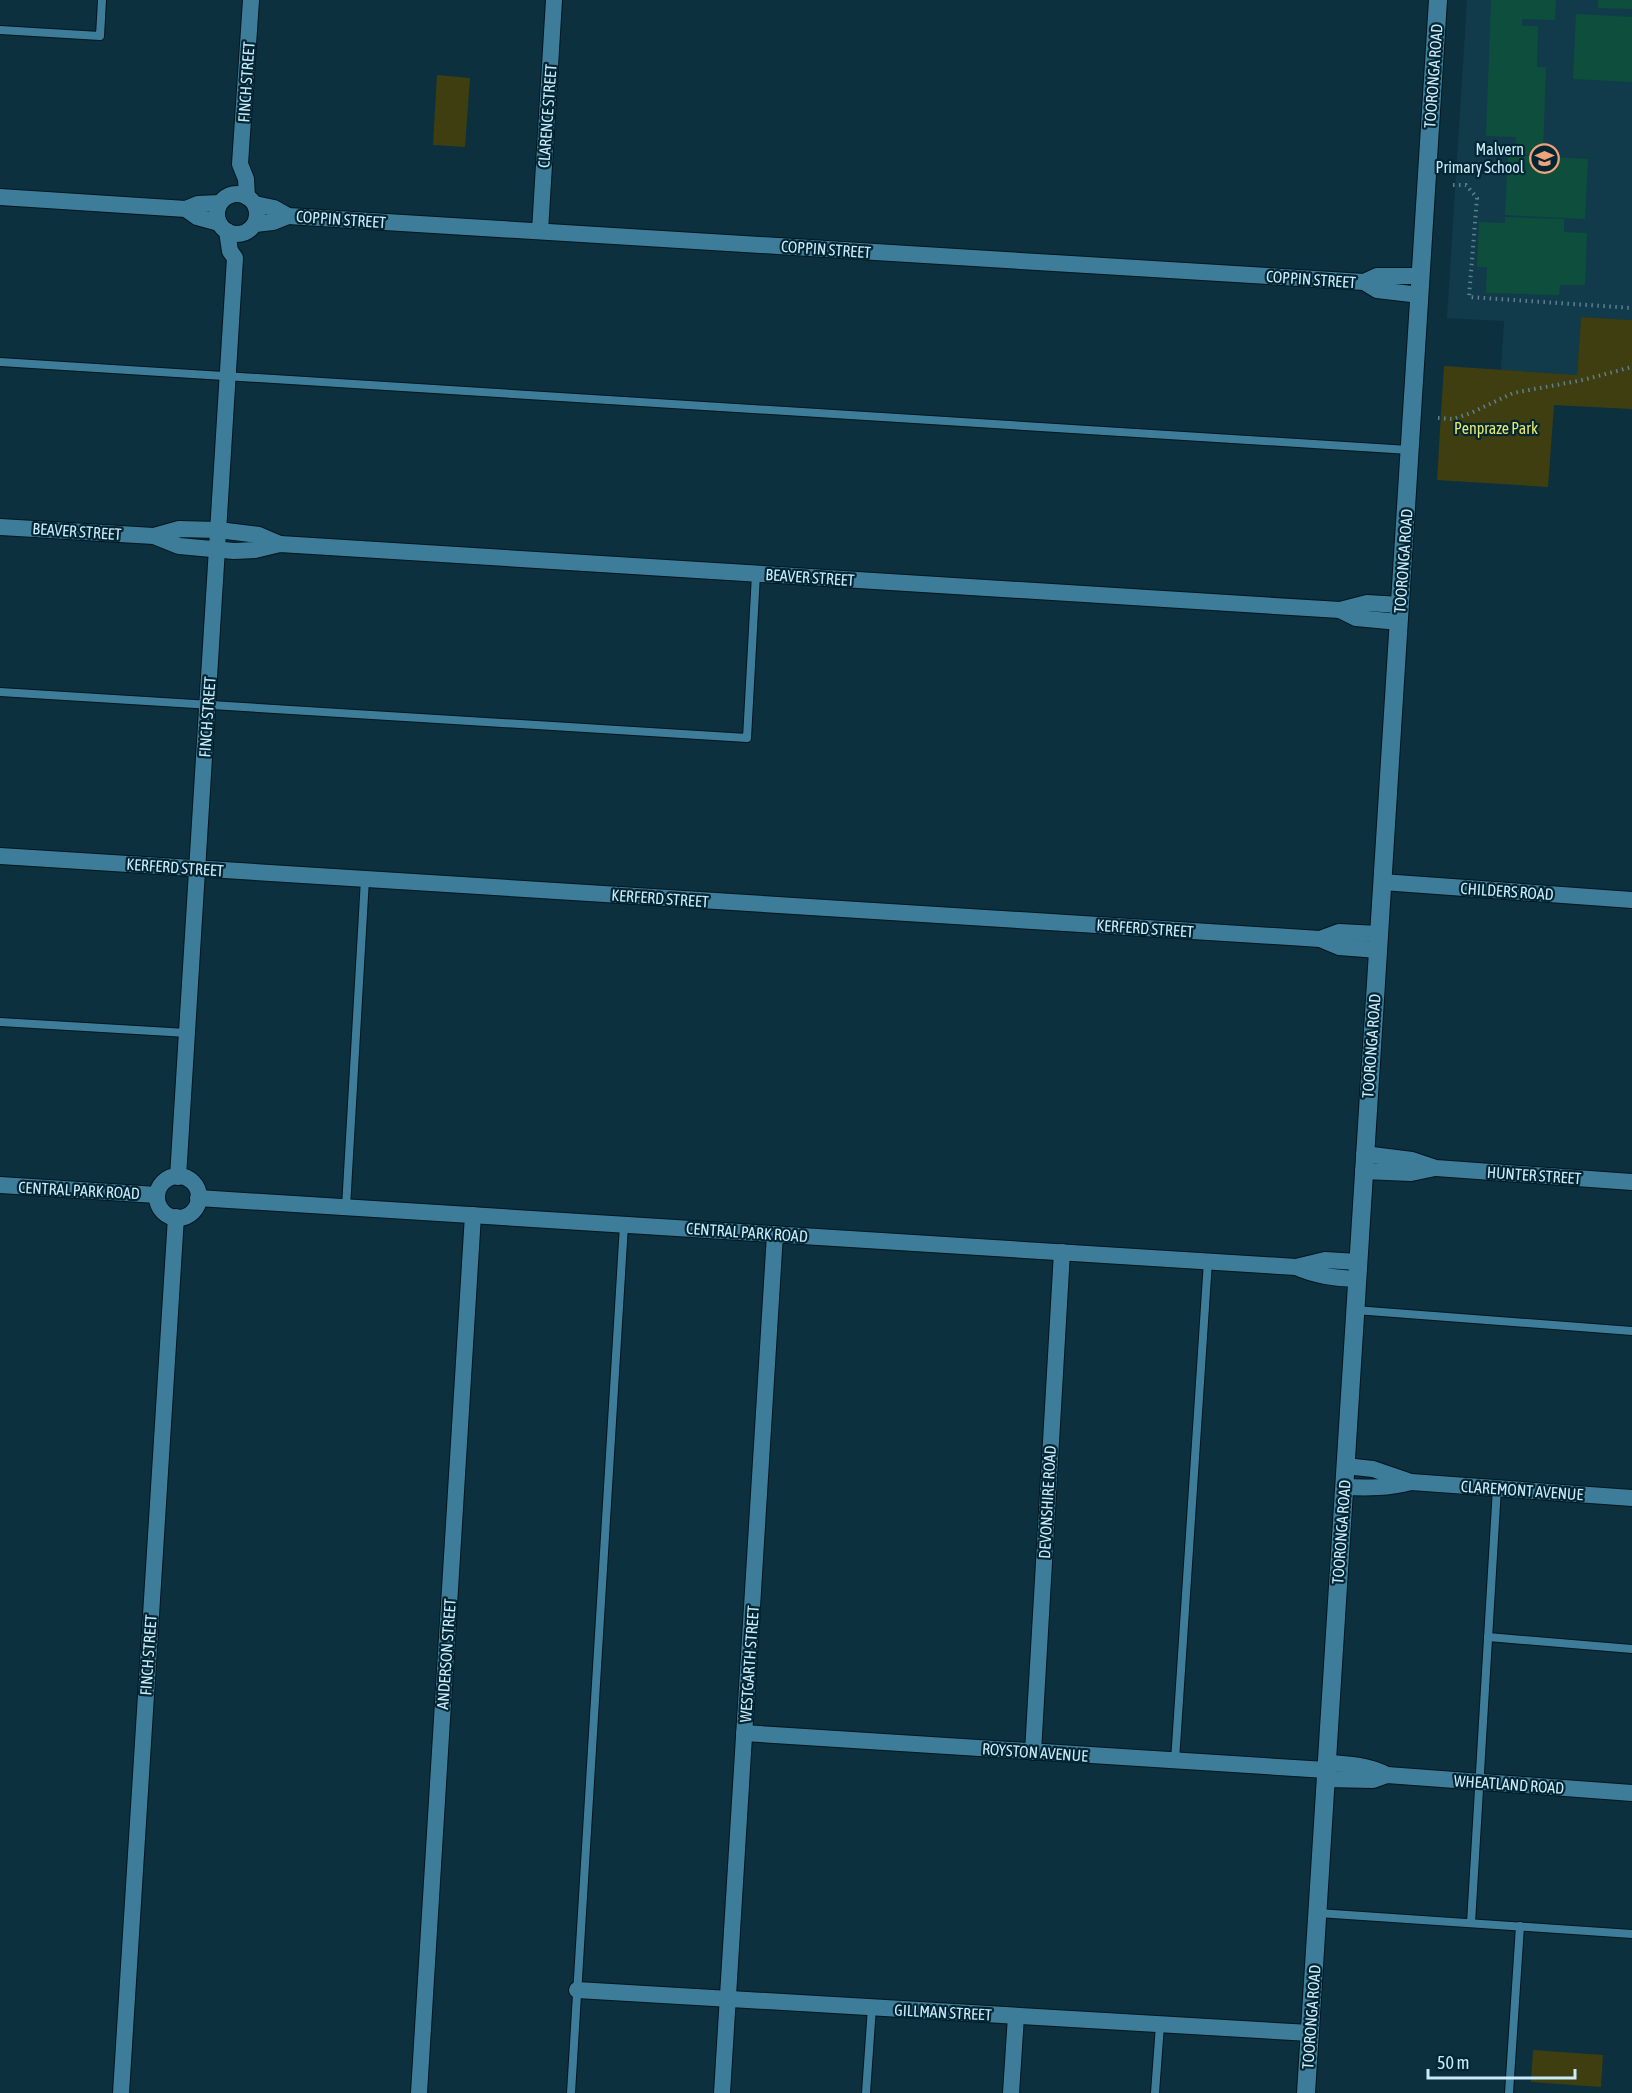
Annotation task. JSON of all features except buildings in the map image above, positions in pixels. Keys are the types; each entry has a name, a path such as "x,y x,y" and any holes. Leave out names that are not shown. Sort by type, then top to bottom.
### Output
{"main road":[{"name":"TOORONGA ROAD","path":"1306,2093 1438,0"}],"street":[{"name":"FINCH STREET","path":"224,199 240,164 251,0"},
{"name":"CLARENCE STREET","path":"540,231 554,0"},
{"name":"FINCH STREET","path":"240,164 251,200"},
{"path":"0,197 186,209 238,194 251,200 257,214 250,228 236,234 197,217 186,209"},
{"path":"223,227 217,213 224,199"},
{"name":"COPPIN STREET","path":"251,200 288,216"},
{"name":"COPPIN STREET","path":"250,228 288,216 1364,282 1377,276 1420,285"},
{"name":"FINCH STREET","path":"178,1176 235,258 230,251 223,227"},
{"name":"FINCH STREET","path":"235,258 242,251 250,228"},
{"name":"BEAVER STREET","path":"0,527 154,536 179,546 217,550 255,550 280,544 1340,610 1367,603 1399,613"},
{"name":"BEAVER STREET","path":"154,536 179,529 218,530 259,535 280,544"},
{"name":"KERFERD STREET","path":"0,856 1320,939 1339,932 1378,942"},
{"name":"CHILDERS ROAD","path":"1382,882 1632,900"},
{"name":"HUNTER STREET","path":"1364,1162 1412,1160 1436,1168 1632,1182"},
{"path":"178,1176 193,1183 198,1198 191,1212 176,1217 162,1210 157,1195 164,1181 178,1176"},
{"name":"CENTRAL PARK ROAD","path":"0,1185 157,1195"},
{"name":"CENTRAL PARK ROAD","path":"198,1198 1296,1267 1325,1260 1357,1270"},
{"name":"ANDERSON STREET","path":"419,2093 473,1215"},
{"name":"FINCH STREET","path":"120,2093 176,1217"},
{"name":"WESTGARTH STREET","path":"722,2093 775,1234"},
{"name":"DEVONSHIRE ROAD","path":"1032,1752 1062,1252"},
{"name":"CLAREMONT AVENUE","path":"1345,1466 1373,1468 1411,1482 1632,1498"},
{"name":"CLAREMONT AVENUE","path":"1344,1486 1390,1487 1411,1482"},
{"name":"ROYSTON AVENUE","path":"744,1733 1326,1771"},
{"name":"WHEATLAND ROAD","path":"1326,1771 1351,1764 1374,1768 1387,1775 1632,1794"},
{"name":"GILLMAN STREET","path":"577,1990 1310,2033"},
{"path":"1011,2093 1016,2016"}],"lane":[{"path":"0,30 100,36 102,0"},
{"path":"0,362 1410,450"},
{"path":"0,692 747,738 756,574"},
{"path":"346,1208 365,879"},
{"path":"0,1022 187,1033"},
{"path":"571,2093 624,1225"},
{"path":"1175,1761 1208,1261"},
{"path":"1355,1310 1632,1331"},
{"path":"1471,1923 1497,1488"},
{"path":"1488,1637 1632,1649"},
{"path":"1317,1913 1632,1934"},
{"path":"1509,2093 1520,1926"},
{"path":"866,2093 872,2007"},
{"path":"1155,2093 1160,2025"}],"path":[{"path":"1453,185 1466,185 1477,198 1469,297 1632,308"},
{"path":"1438,418 1453,419 1471,413 1513,393 1582,380 1632,367"}],"shaded area":[{"name":"Malvern Primary School","path":"1467,0 1632,0 1632,317 1631,320 1581,317 1577,375 1501,370 1504,321 1447,318"}],"green space":[{"path":"437,75 470,78 465,147 433,145"},
{"name":"Penpraze Park","path":"1581,317 1631,320 1632,317 1632,409 1554,405 1548,487 1437,480 1444,366 1577,375"},
{"path":"1533,2050 1603,2055 1601,2087 1531,2082"}],"place":[{"name":"Malvern Primary School","path":"1545,158"}]}
